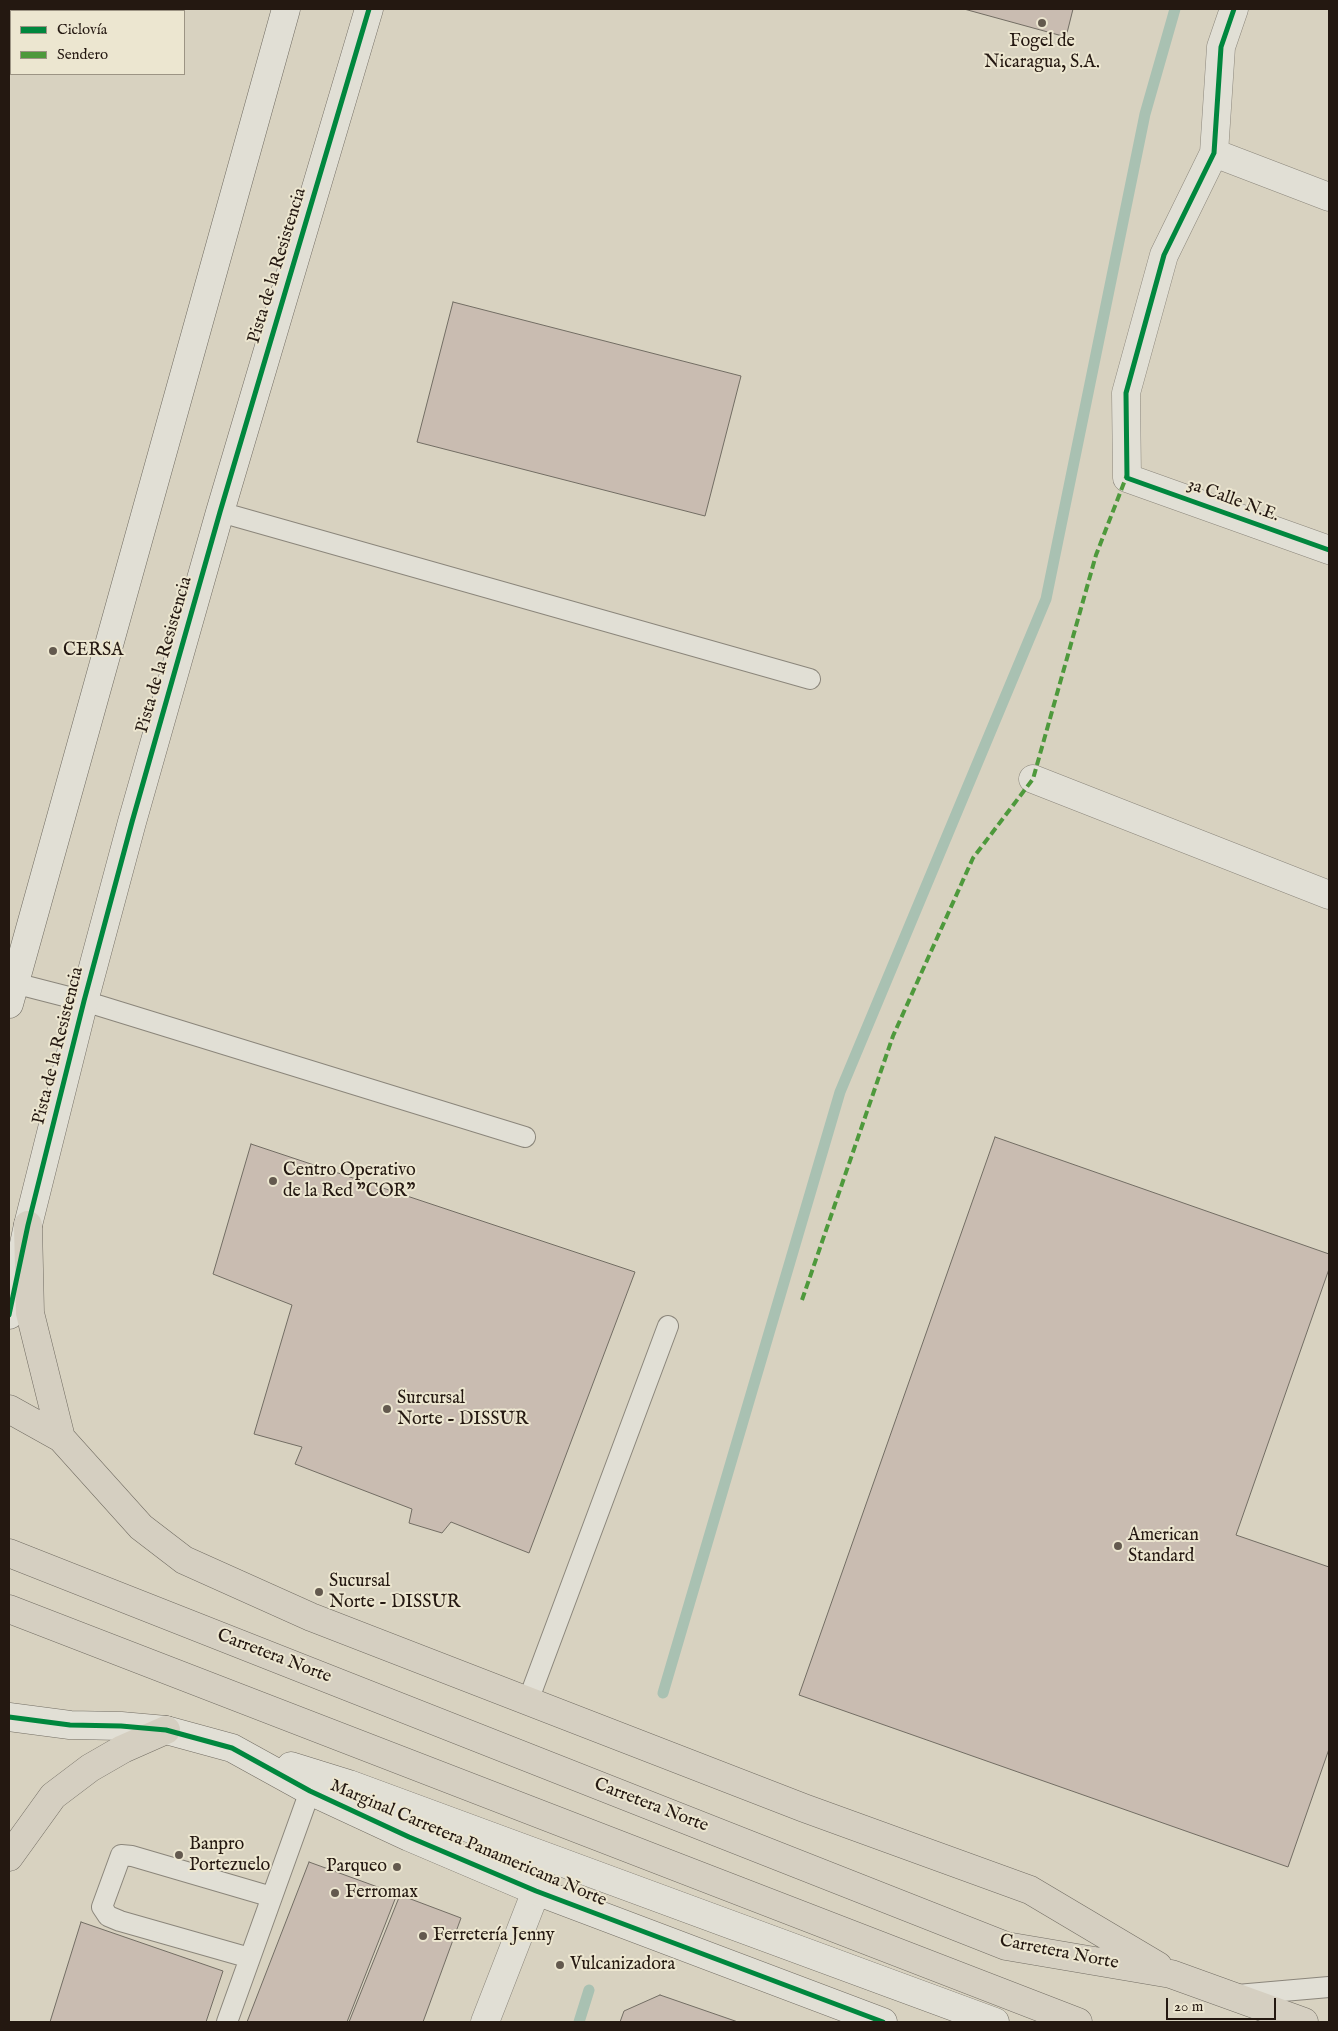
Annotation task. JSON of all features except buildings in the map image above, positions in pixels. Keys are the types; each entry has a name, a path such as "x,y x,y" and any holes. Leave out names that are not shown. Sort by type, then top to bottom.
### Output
{"main road":[{"path":"28,1226 30,1314 61,1438"},
{"path":"9,1409 61,1438 141,1527 184,1560 311,1618 804,1808 1030,1890 1171,1974"},
{"name":"Carretera Norte","path":"9,1553 1006,1946 1171,1974 1304,2022"},
{"path":"9,1609 1078,2022"},
{"path":"9,1857 53,1796 90,1768 123,1749 166,1730"}],"street":[{"path":"12,994 286,9"},
{"name":"Pista de la Resistencia","path":"9,1315 28,1226 84,1001 220,512 369,9"},
{"path":"1234,9 1221,47 1214,153 1329,197"},
{"name":"3a Calle N.E.","path":"1214,153 1164,254 1126,393 1127,478 1329,550"},
{"path":"1033,780 1329,895"},
{"name":"Marginal Carretera Panamericana Norte","path":"9,1717 70,1725 121,1726 166,1730 232,1748 406,1844 536,1891 838,2014 883,2022"},
{"path":"232,1748 350,1784 995,2022"},
{"path":"485,2022 536,1891"}],"lane":[{"path":"220,512 810,679"},
{"path":"12,994 84,1001 525,1137"},
{"path":"528,1701 668,1326"},
{"path":"227,2022 310,1791"},
{"path":"250,1958 120,1921 108,1916 102,1907 122,1855 132,1856 272,1897"},
{"path":"1232,1996 1329,1987"}],"waterway":[{"path":"663,1693 840,1092 1046,599 1145,114 1175,9"},
{"path":"579,2022 589,1990"}],"marked path":[{"path":"802,1300 893,1036 973,858 1033,779 1096,555 1127,475"}],"cycle path":[{"path":"9,1315 28,1225 84,1001 132,822 220,512 369,9"},
{"path":"1234,9 1221,47 1214,153 1164,255 1126,393 1127,478 1329,550"},
{"path":"9,1717 70,1725 121,1726 166,1730 232,1748 310,1791 409,1837 536,1891 883,2022"}],"place":[{"name":"Fogel de Nicaragua, S.A.","path":"1042,23"},
{"name":"CERSA","path":"53,651"},
{"name":"Centro Operativo de la Red \"COR\"","path":"273,1181"},
{"name":"Surcursal Norte - DISSUR","path":"387,1409"},
{"name":"American Standard","path":"1118,1546"},
{"name":"Sucursal Norte - DISSUR","path":"319,1592"},
{"name":"Banpro Portezuelo","path":"179,1855"},
{"name":"Parqueo","path":"397,1867"},
{"name":"Ferromax","path":"335,1893"},
{"name":"Ferretería Jenny","path":"423,1936"},
{"name":"Vulcanizadora","path":"560,1965"}]}
